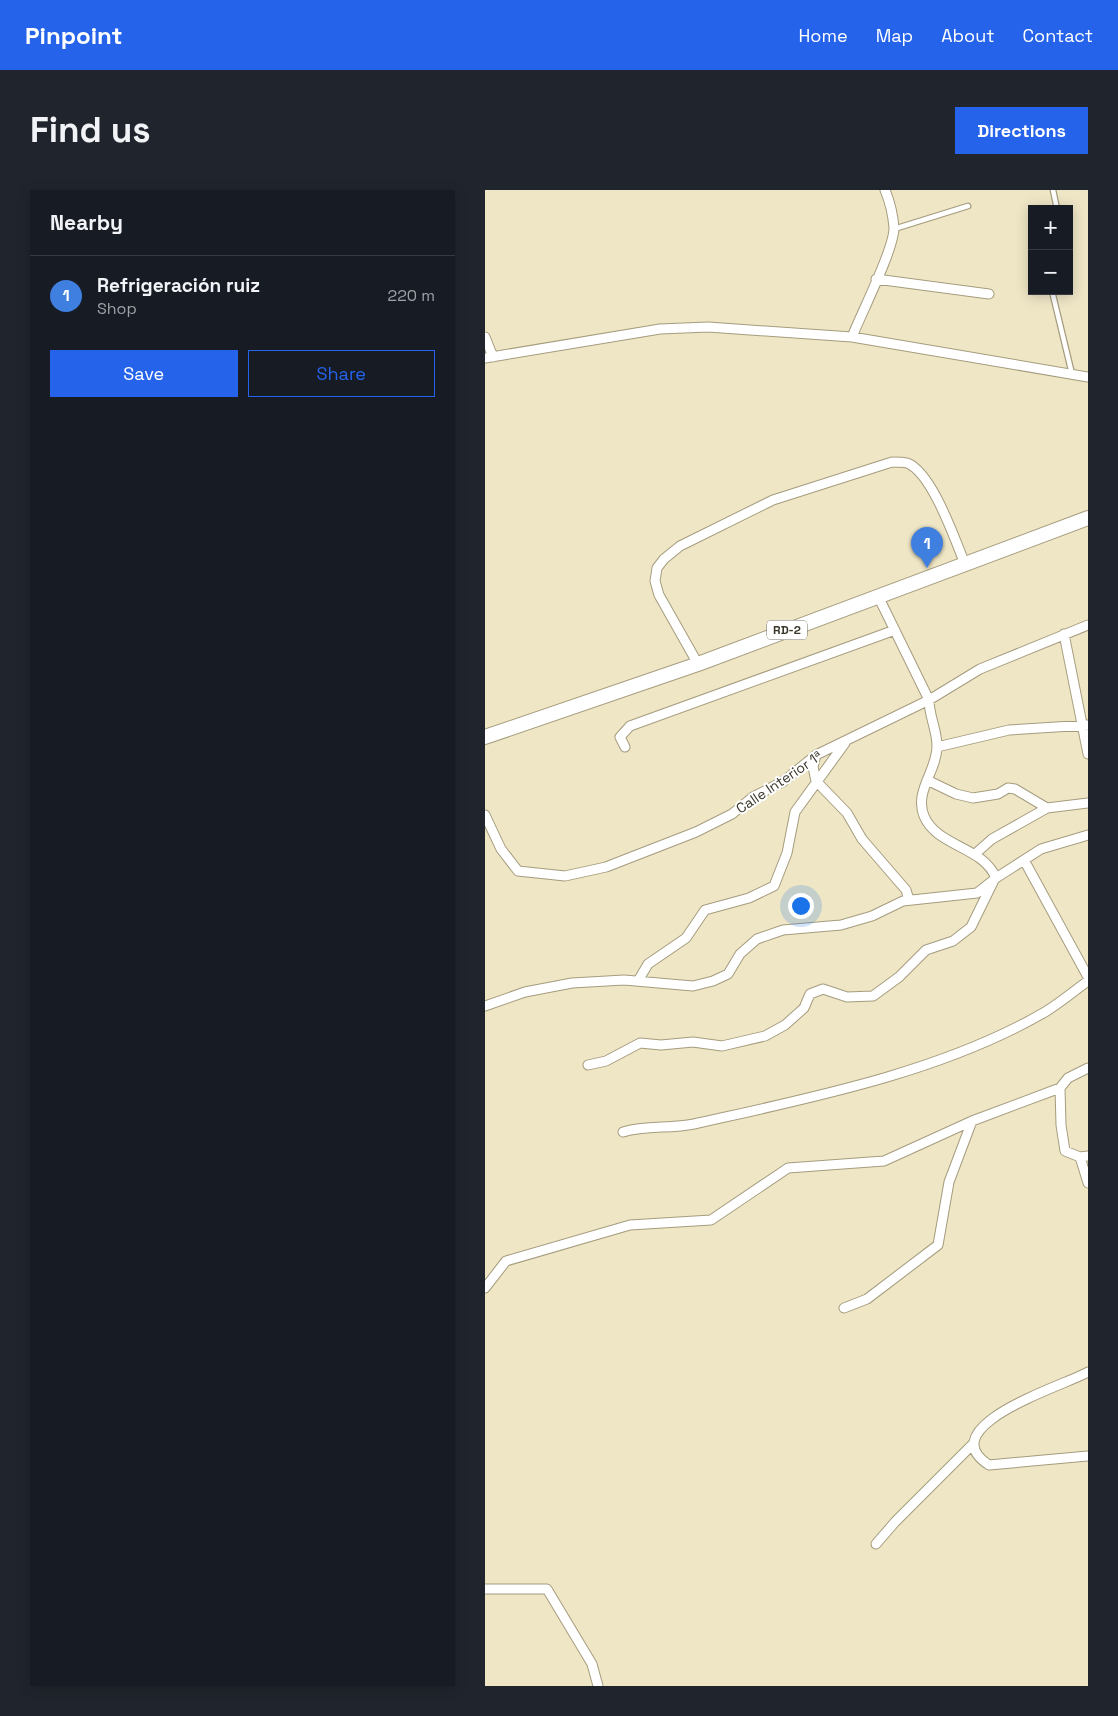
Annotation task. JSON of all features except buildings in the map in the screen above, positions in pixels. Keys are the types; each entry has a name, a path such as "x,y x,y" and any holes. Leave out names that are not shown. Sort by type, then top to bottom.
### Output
{"main road":[{"name":"RD-2","path":"485,737 697,664 1088,518"}],"street":[{"path":"852,337 876,280 894,229 890,202 885,190"},
{"path":"876,280 989,294"},
{"path":"485,337 489,358 660,329 708,327 852,337 1088,378"},
{"path":"697,664 659,595 655,581 657,568 664,559 681,546 773,500 892,462 907,463 920,471 938,501 965,564"},
{"path":"588,1065 606,1061 640,1044 661,1045 693,1042 722,1046 765,1036 785,1025 804,1008 810,994 823,989 847,998 873,996 899,977 926,950 953,941 971,927 995,878 992,869 984,860 938,833 925,818 920,804 937,747 929,711 929,700 878,596"},
{"name":"Calle Interior 1ª","path":"485,815 501,850 517,871 565,876 606,867 696,832 732,814 753,797 784,781 817,755 929,700 979,669 1088,625"},
{"path":"625,747 620,737 630,726 895,630"},
{"path":"1064,634 1085,725 1088,754"},
{"path":"937,747 1009,730 1085,725"},
{"path":"638,981 648,964 686,938 705,910 749,898 774,886 787,853 795,812 845,742"},
{"path":"817,755 813,767 817,781 847,813 862,839 906,890 909,900"},
{"path":"927,780 956,794 973,798 998,794 1008,788 1015,789 1047,808"},
{"path":"975,854 992,839 1047,808 1088,803"},
{"path":"485,1006 525,992 572,983 624,980 693,986 713,981 728,974 740,954 757,940 783,930 841,925 872,916 903,901 977,892 995,878 1041,849 1088,835"},
{"path":"623,1132 639,1127 688,1125 743,1113 941,1060 1023,1024 1047,1011 1088,979 1024,860"},
{"path":"485,1288 507,1261 630,1225 711,1220 788,1168 885,1161 972,1121 1060,1088 1068,1078 1088,1068"},
{"path":"1060,1088 1061,1125 1065,1151 1084,1157 1088,1183"},
{"path":"844,1308 867,1299 937,1245 949,1182 972,1121"},
{"path":"875,1544 973,1444 975,1436 983,1424 1026,1399 1088,1372"},
{"path":"973,1444 978,1458 989,1465 1088,1456"},
{"path":"485,1589 547,1590 591,1664 598,1686"}],"lane":[{"path":"1053,190 1056,205"},
{"path":"894,229 968,206"},
{"path":"1053,295 1073,375"}],"place":[{"name":"Refrigeración ruiz","path":"927,568"}]}
